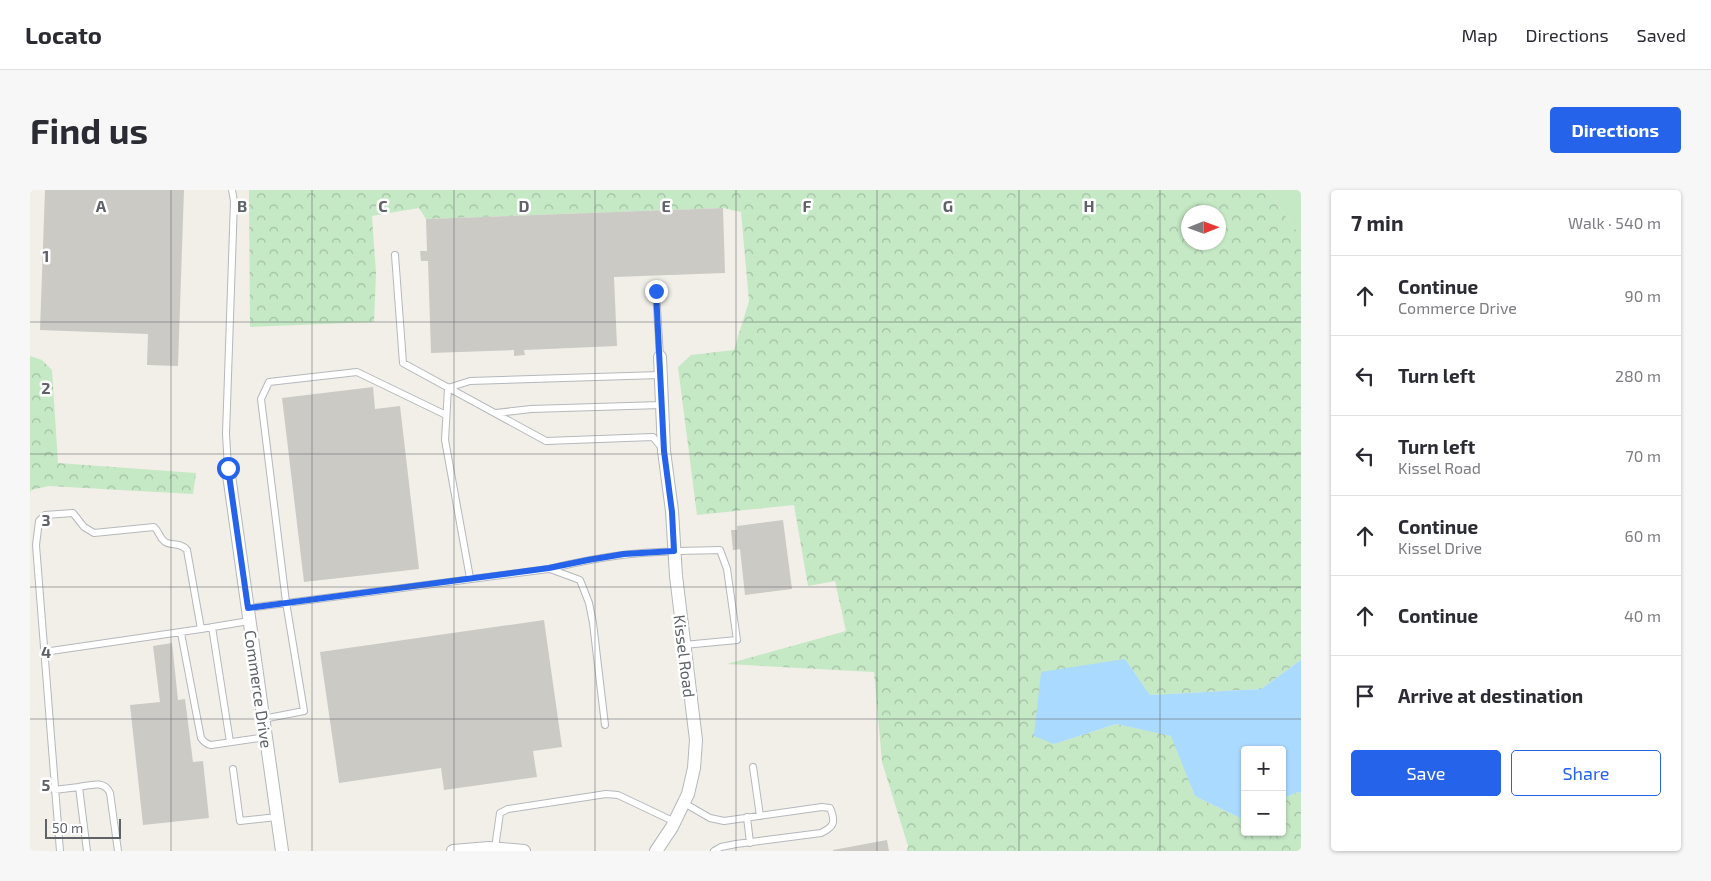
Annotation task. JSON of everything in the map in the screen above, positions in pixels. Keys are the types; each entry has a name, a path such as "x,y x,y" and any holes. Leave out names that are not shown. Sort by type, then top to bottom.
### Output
{"street":[{"name":"Kissel Road","path":"656,851 675,822 684,803 694,768 696,740 664,451 660,357"},
{"name":"Commerce Drive","path":"228,468 282,851"},
{"path":"453,851 495,848 524,851"}],"lane":[{"path":"228,468 226,434 234,201 232,190"},
{"path":"395,255 403,363 546,441 653,437 664,451"},
{"path":"656,291 660,357"},
{"path":"263,719 304,710 286,602 261,399 269,382 357,372 446,415"},
{"path":"448,388 470,381 660,375"},
{"path":"448,388 445,440 470,578"},
{"path":"495,413 530,409 661,405"},
{"path":"60,851 36,545 39,521 45,515 73,513 84,527 94,533 154,527 162,540 167,543 183,546 187,550 189,558 201,629"},
{"path":"44,652 212,627 286,602 549,568 624,554 720,550 727,569 737,640 684,645"},
{"path":"549,568 580,580 589,603 593,623 604,725"},
{"path":"212,627 230,742"},
{"path":"181,633 201,738 207,744 266,737"},
{"path":"753,767 760,816"},
{"path":"234,769 240,822 277,817"},
{"path":"54,790 100,784 108,788 118,851"},
{"path":"79,787 87,851"},
{"path":"495,848 500,813 508,809 606,794 618,795 675,822"},
{"path":"684,803 710,818 724,821 827,807 830,808 833,814 831,829 821,833 721,847 714,851"},
{"path":"747,818 750,843"}],"green space":[{"path":"249,190 1266,190 1301,237 1301,660 1261,689 1150,695 1125,659 1054,744 1116,724 1172,736 1195,796 1241,818 1241,836 1286,836 1286,797 1297,792 1301,793 1301,851 907,851 908,846 882,762 874,672 727,664 846,631 835,581 808,586 794,505 697,515 678,367 691,355 734,350 749,301 741,212 723,208 426,219 419,208 372,216 376,273 374,322 250,327"},
{"path":"1266,190 1301,190 1301,237"},
{"path":"30,356 42,360 52,370 58,463 196,473 193,494 49,486 31,490 30,494"}],"water":[{"path":"1125,659 1150,695 1261,689 1301,660 1301,793 1297,792 1286,797 1286,746 1241,746 1240,818 1195,796 1171,736 1116,724 1054,744 1034,736 1041,672"}],"building":[{"path":"45,190 184,190 178,366 147,365 148,334 40,330"},
{"path":"723,208 725,273 614,277 617,346 524,350 525,355 514,356 514,350 431,353 428,261 421,261 420,251 427,251 426,219"},
{"path":"373,387 375,409 400,406 419,569 304,582 282,398"},
{"path":"783,520 792,589 745,595 740,549 733,550 731,530 737,530 737,526"},
{"path":"544,620 562,747 533,751 537,777 444,790 441,768 339,783 320,652"},
{"path":"172,643 178,700 185,699 193,762 203,761 209,818 143,825 130,705 160,702 153,646"},
{"path":"887,840 889,851 833,851 833,850"}],"route":[{"path":"228,468 248,608 549,568 624,554 674,551 672,512 664,451 656,291"}]}
